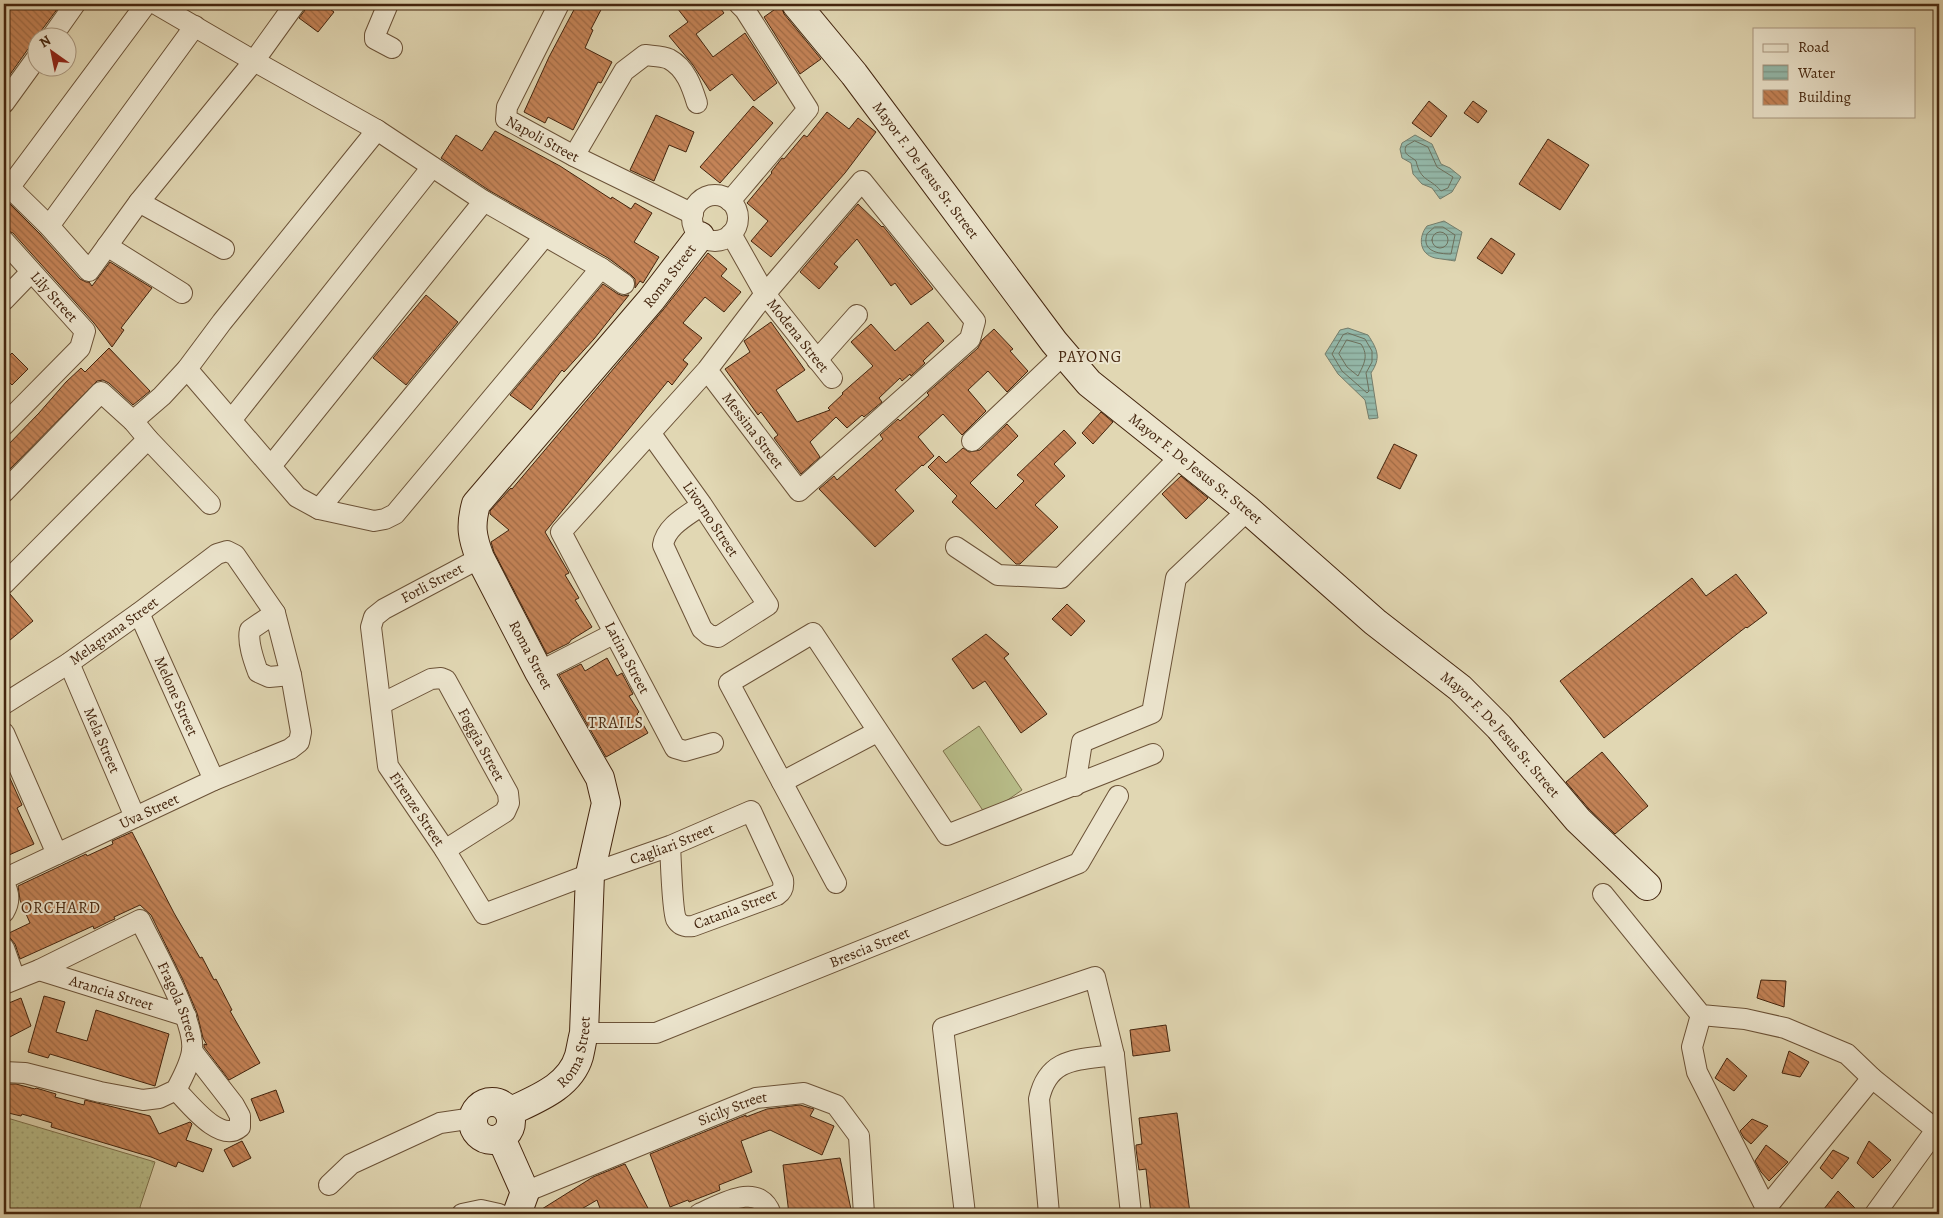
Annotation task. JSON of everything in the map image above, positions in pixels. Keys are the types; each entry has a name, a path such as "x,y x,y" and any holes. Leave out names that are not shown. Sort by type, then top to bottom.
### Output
{"street":[{"path":"58,28 75,4"},
{"path":"146,4 6,185 49,226 89,271 138,202 254,61 295,4"},
{"path":"156,4 377,130 484,201 601,268 624,284"},
{"path":"388,4 375,39 392,48"},
{"name":"Napoli Street","path":"558,4 507,107 506,119 696,225"},
{"path":"730,201 808,109 745,10 739,4"},
{"name":"Mayor F. De Jesus Sr. Street","path":"796,4 854,74 1064,354 1089,383 1180,458 1248,510 1376,622 1460,688 1499,727 1578,820 1648,886"},
{"path":"49,226 196,26"},
{"path":"574,156 624,71 645,55 668,58 682,70 691,85 697,103"},
{"path":"4,103 28,70"},
{"path":"134,421 162,396 187,369 222,322 377,130"},
{"path":"232,419 432,167"},
{"name":"Messina Street","path":"707,370 799,491 970,339 975,321 862,181 765,294"},
{"path":"707,197 723,197 730,201 734,206 737,220 731,234 726,238 712,241 696,225 695,206 707,197"},
{"path":"271,466 484,201"},
{"path":"138,202 224,249"},
{"name":"Roma Street","path":"509,1112 559,1086 571,1072 579,1057 584,1033 590,874 606,804 600,778 539,672 480,558 473,539 471,521 476,504 651,300 696,225"},
{"name":"Modena Street","path":"731,234 765,294 832,378"},
{"path":"319,509 544,237"},
{"name":"Lily Street","path":"4,241 85,331 80,348 4,425"},
{"path":"107,246 182,293"},
{"path":"187,369 232,419 297,497 319,509 374,521 385,519 395,514 601,268"},
{"path":"4,300 31,272"},
{"path":"651,434 707,370 765,294"},
{"path":"817,360 857,315"},
{"path":"972,441 1064,354"},
{"path":"4,492 101,392 134,421 148,439 210,504"},
{"name":"Livorno Street","path":"651,434 702,506 768,605 718,637 709,636 702,629 663,545 668,530 702,506"},
{"name":"Latina Street","path":"651,434 561,532 613,634 675,748 685,751 713,743"},
{"path":"4,584 148,439"},
{"path":"956,547 998,575 1062,578 1180,458"},
{"path":"1075,786 1082,742 1152,713 1176,578 1248,510"},
{"name":"Melagrana Street","path":"4,704 69,663 222,552 227,551 236,556 275,613"},
{"name":"Forli Street","path":"384,609 480,558"},
{"name":"Firenze Street","path":"384,609 374,617 371,627 388,766 445,850 484,914"},
{"name":"Melone Street","path":"138,613 214,780"},
{"path":"275,613 291,675 269,677 258,672 250,640 250,630 275,613"},
{"path":"836,883 729,683 813,633 947,836 1153,754"},
{"path":"539,672 613,634"},
{"name":"Mela Street","path":"69,663 135,817"},
{"name":"Uva Street","path":"4,879 214,780 295,746 299,742 301,732 291,675"},
{"name":"Foggia Street","path":"381,704 431,679 441,678 446,680 508,792 509,803 505,812 445,850"},
{"path":"782,782 877,732"},
{"path":"4,733 57,854"},
{"name":"Brescia Street","path":"584,1033 656,1033 1079,863 1118,796"},
{"name":"Cagliari Street","path":"484,914 670,846 751,811"},
{"name":"Catania Street","path":"670,846 675,914 681,925 693,926 777,895 782,892 783,880 751,811"},
{"path":"4,884 9,898 8,906 4,912"},
{"path":"1603,894 1701,1015 1745,1019 1785,1028 1847,1054 1872,1078 1938,1131 1875,1214"},
{"name":"Fragola Street","path":"9,981 39,970 140,920 186,1016 191,1034 192,1051 176,1090"},
{"path":"4,948 9,981"},
{"name":"Arancia Street","path":"39,970 186,1016"},
{"path":"965,1214 943,1028 1095,977 1114,1055 1131,1214"},
{"path":"1701,1015 1692,1047 1697,1072 1767,1211 1872,1078"},
{"path":"4,1072 25,1073 100,1092 143,1100 159,1098 176,1090 220,1130 233,1131 240,1127 240,1116 234,1105 192,1051"},
{"path":"1049,1214 1039,1099 1042,1088 1047,1077 1062,1064 1073,1060 1114,1055"},
{"name":"Sicily Street","path":"521,1203 756,1098 804,1093 836,1105 859,1136 864,1214"},
{"path":"489,1102 500,1104 509,1112 511,1124 506,1134 501,1138 490,1140 484,1138 476,1130 474,1118 479,1108 489,1102"},
{"path":"329,1185 352,1164 440,1123 474,1118"},
{"path":"501,1138 521,1203"},
{"path":"699,1214 740,1197 751,1196 761,1200 769,1208 771,1214"},
{"path":"462,1214 481,1210 499,1214"}],"green space":[{"path":"979,726 1022,790 986,815 943,751"},
{"path":"4,1117 155,1162 140,1207 142,1214 4,1214"}],"water":[{"path":"1415,135 1432,144 1441,164 1450,168 1461,177 1452,192 1440,199 1432,188 1422,184 1413,174 1411,163 1402,158 1400,149 1402,143"},
{"path":"1444,221 1462,232 1455,261 1435,258 1423,249 1421,240 1427,226"},
{"path":"1348,328 1368,335 1376,350 1376,363 1371,373 1378,418 1369,419 1365,400 1338,374 1325,354 1340,330"}],"building":[{"path":"4,4 61,4 43,28 28,28 28,49 4,83"},
{"path":"307,4 323,4 334,12 318,32 299,18"},
{"path":"577,4 604,4 591,29 593,30 585,48 612,62 601,83 598,82 573,130 548,117 545,123 524,112 549,57"},
{"path":"674,4 717,4 724,13 696,34 713,57 745,33 777,83 754,101 732,74 710,91 693,65 669,36 688,22"},
{"path":"781,5 784,14 821,59 800,74 764,17"},
{"path":"1429,101 1447,116 1431,137 1412,123"},
{"path":"1473,101 1487,111 1478,123 1464,113"},
{"path":"753,106 773,123 720,183 700,167"},
{"path":"827,112 849,129 858,118 876,132 845,173 771,257 751,241 768,221 747,203 782,158 784,159 804,135 807,137"},
{"path":"656,115 694,132 686,152 669,145 654,181 630,170"},
{"path":"495,131 560,166 611,199 612,197 631,209 635,203 652,213 634,242 659,257 643,283 640,281 635,288 635,279 608,258 490,191 441,158 456,135 482,151"},
{"path":"1548,139 1589,165 1560,210 1519,184"},
{"path":"4,198 40,234 80,279 89,282 92,286 110,262 152,288 121,328 124,330 112,347 94,323 13,233 4,229"},
{"path":"858,204 883,226 933,289 911,305 895,283 891,286 857,239 834,264 838,267 819,289 800,272"},
{"path":"1491,238 1515,254 1502,274 1477,258"},
{"path":"708,253 727,269 721,276 741,292 724,312 705,297 683,323 702,338 683,360 688,364 672,385 668,381 545,532 569,573 565,575 579,598 575,600 592,627 569,643 547,654 494,552 491,542 509,530 490,514 490,511 512,489 663,310"},
{"path":"603,284 618,294 623,296 629,295 594,339 564,372 562,370 531,410 510,395"},
{"path":"426,295 458,322 406,385 373,358"},
{"path":"771,322 805,370 776,390 797,422 830,410 828,408 842,393 873,366 851,342 871,324 895,351 928,322 944,341 923,361 925,363 911,376 910,374 902,381 900,378 879,398 882,402 864,417 862,415 847,428 836,417 810,442 820,457 801,474 774,438 778,435 761,412 758,415 725,369 750,352 744,341"},
{"path":"994,329 1013,349 1010,351 1028,371 1007,392 988,371 968,390 986,411 962,435 943,414 918,437 934,456 895,490 914,511 875,547 819,489 834,476 837,480 883,439 880,435 898,419 900,421 929,395 927,393 978,348 982,340"},
{"path":"109,348 150,391 133,405 109,383 103,380 97,381 4,475 4,449 66,382 81,368 85,372"},
{"path":"12,353 28,369 12,385 4,377 4,361"},
{"path":"1101,412 1113,422 1093,444 1082,433"},
{"path":"1007,424 1018,436 970,483 996,509 1024,481 1017,475 1064,430 1076,443 1054,464 1065,476 1035,505 1058,527 1020,564 1016,564 952,502 957,496 928,467 939,456 946,463 963,448 969,452 980,450"},
{"path":"1394,444 1417,455 1400,489 1377,478"},
{"path":"1181,476 1208,498 1186,519 1162,494"},
{"path":"1736,574 1767,613 1746,627 1604,738 1560,681 1692,578 1706,596"},
{"path":"10,594 33,621 4,645 4,596"},
{"path":"1067,604 1085,621 1071,636 1052,619"},
{"path":"986,634 1009,654 1004,658 1047,714 1021,733 985,681 973,689 952,659"},
{"path":"607,658 617,676 622,673 633,694 629,696 639,712 637,714 648,733 606,757 559,675 581,664 585,671"},
{"path":"1602,752 1648,806 1615,834 1589,809 1566,782"},
{"path":"4,765 22,805 17,808 34,844 9,855 4,844"},
{"path":"132,832 174,913 214,980 216,979 232,1010 230,1011 260,1063 229,1080 204,1047 204,1044 207,1045 203,1038 197,1013 183,980 151,915 140,905 94,929 93,926 20,959 15,944 7,934 30,923 20,900 18,886 86,854 87,856 113,844 112,841"},
{"path":"1761,980 1786,981 1784,1007 1757,998"},
{"path":"44,996 65,1002 56,1032 87,1041 96,1010 169,1034 155,1086 50,1054 48,1058 28,1052"},
{"path":"21,998 31,1026 4,1040 4,1005"},
{"path":"1166,1025 1170,1051 1133,1056 1130,1030"},
{"path":"1789,1051 1809,1062 1800,1077 1782,1073"},
{"path":"1727,1058 1747,1076 1734,1091 1715,1078"},
{"path":"4,1084 36,1088 56,1094 55,1097 84,1105 85,1100 150,1116 159,1134 190,1122 192,1124 186,1140 212,1149 203,1172 178,1162 176,1167 151,1157 51,1127 52,1123 22,1114 21,1116 4,1112"},
{"path":"276,1090 284,1112 260,1121 251,1099"},
{"path":"800,1105 814,1109 810,1116 834,1126 822,1155 770,1130 741,1141 752,1172 719,1185 720,1190 670,1207 650,1154 746,1115 746,1117 767,1109"},
{"path":"1177,1113 1190,1213 1151,1214 1146,1169 1139,1170 1136,1149 1136,1145 1142,1144 1139,1118"},
{"path":"1752,1119 1768,1126 1751,1144 1740,1131"},
{"path":"242,1141 251,1158 233,1167 224,1150"},
{"path":"1869,1141 1891,1160 1873,1178 1857,1163"},
{"path":"1766,1145 1788,1162 1769,1181 1755,1161"},
{"path":"1833,1150 1849,1158 1832,1179 1820,1168"},
{"path":"840,1158 852,1214 789,1214 783,1165"},
{"path":"625,1164 651,1214 602,1214 597,1200 573,1214 534,1214 593,1177"},
{"path":"1838,1191 1861,1214 1820,1214"}],"district":[{"name":"PAYONG","path":"1090,356"},
{"name":"TRAILS","path":"616,722"},
{"name":"ORCHARD","path":"61,907"}]}
